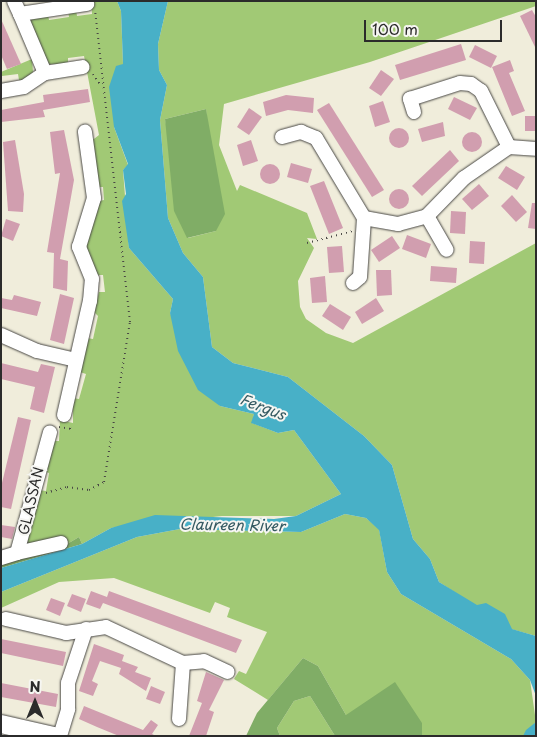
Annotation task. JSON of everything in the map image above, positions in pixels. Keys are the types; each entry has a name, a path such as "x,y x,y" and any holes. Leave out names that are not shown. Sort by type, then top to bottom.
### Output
{"main road":[{"path":"1,724 54,736"}],"street":[{"path":"45,73 17,8 87,4"},
{"path":"1,91 24,87 45,73 83,67"},
{"path":"414,112 410,99 460,83 471,84 482,91 508,147"},
{"path":"64,415 92,279 79,246 94,198 85,132"},
{"path":"282,137 301,132 316,138 362,223 360,277 353,283"},
{"path":"362,223 398,224 427,216 464,178 508,147 536,149"},
{"path":"427,216 447,250"},
{"path":"1,335 37,351 76,360"},
{"name":"GLASSAN","path":"1,558 17,553 50,432"},
{"path":"17,553 61,543"},
{"path":"6,619 24,618 66,633 106,627 183,662 204,661 228,672"},
{"path":"60,736 68,709 68,683 86,629"},
{"path":"177,711 183,662"}],"path":[{"path":"33,492 97,488 104,482 130,322 101,86 95,4 87,4"},
{"path":"83,67 101,86"},
{"path":"307,243 362,223"}],"green space":[{"path":"91,1 117,1 121,11 123,64 114,127 128,165 123,170 129,248 173,299 170,313 220,406 254,414 252,423 278,433 294,430 341,494 296,516 222,516 111,528 82,544 79,537 62,547 27,544 39,490 46,491 49,473 43,471 54,441 59,441 60,420 73,423 73,398 79,399 86,374 80,372 87,338 93,339 98,316 94,312 99,292 105,292 103,275 96,275 84,254 86,235 99,201 104,200 103,187 97,187 90,142 99,135 84,56 68,58 68,64 48,64 28,23 30,18 48,14 49,20 69,17 68,11 76,10 77,16 92,14"},
{"path":"168,1 536,1 536,6 370,62 224,104 219,145 237,191 240,185 307,213 317,239 307,238 314,248 298,281 300,307 306,319 326,333 353,343 536,243 536,636 511,629 439,582 430,559 413,539 392,465 364,436 288,377 233,363 212,347 203,277 183,253 168,218 160,120 167,85 159,70 158,44","holes":["206,109 216,231 188,238 165,119"]},
{"path":"32,59 33,72 25,80 19,80 18,74 2,76 1,83 1,72"},
{"path":"206,109 225,214 216,231 187,238 174,211 165,119"},
{"path":"345,514 366,518 379,529 387,572 401,594 511,659 530,680 536,722 523,736 422,736 422,723 346,715 318,666 303,658 268,700 234,679 239,671 246,674 267,632 227,617 230,608 215,602 210,613 114,578 59,582 1,608 1,592 137,537 180,529 301,532"},
{"path":"79,537 82,544 1,568 1,563 62,547"},
{"path":"303,658 318,666 346,715 395,682 422,723 422,736 335,736 310,696 294,701 277,728 280,736 246,736 257,713"},
{"path":"310,696 335,736 280,736 277,728 294,701"}],"water":[{"path":"117,1 168,1 158,44 159,70 167,85 160,120 168,218 183,253 203,277 212,347 233,363 288,377 364,436 392,465 413,539 430,559 439,582 477,605 486,603 505,614 512,629 536,636 536,696 530,680 511,659 401,594 387,572 379,530 366,518 345,514 301,532 180,529 137,537 1,592 1,568 82,544 111,528 155,515 274,519 296,516 341,494 294,430 278,433 251,423 254,414 220,406 198,390 178,351 170,313 173,299 129,248 122,201 126,194 123,170 128,164 114,127 109,87 116,66 123,64 121,11"},
{"path":"536,722 536,736 523,736 526,730"}],"building":[{"path":"532,10 536,17 536,49 520,16"},
{"path":"1,19 21,64 7,69 1,55"},
{"path":"461,44 466,60 400,80 395,65"},
{"path":"475,45 497,56 491,68 469,57"},
{"path":"510,60 514,71 509,73 525,111 512,116 492,67"},
{"path":"381,70 394,79 381,96 369,88"},
{"path":"88,89 90,102 43,110 45,117 1,122 1,110 44,102 43,95"},
{"path":"286,95 314,98 313,113 288,110 266,116 263,102"},
{"path":"454,97 477,108 470,120 448,109"},
{"path":"383,101 390,122 375,127 369,106"},
{"path":"329,103 384,190 372,197 317,110"},
{"path":"249,108 262,117 249,135 237,127"},
{"path":"525,116 536,116 536,131 525,131"},
{"path":"443,122 445,136 422,142 418,129"},
{"path":"399,128 406,131 409,138 406,145 399,148 392,145 389,138 392,131"},
{"path":"64,130 74,180 60,259 68,261 67,291 53,288 54,253 47,252 60,173 55,174 50,132"},
{"path":"472,132 479,135 482,142 479,149 472,152 465,149 462,142 465,135"},
{"path":"15,140 24,194 23,212 8,211 3,142"},
{"path":"251,140 258,161 243,166 237,145"},
{"path":"450,150 459,161 422,196 412,186"},
{"path":"291,163 312,169 308,183 287,177"},
{"path":"270,164 277,167 280,174 277,181 270,184 263,181 260,174 263,167"},
{"path":"506,166 525,177 517,190 498,178"},
{"path":"324,181 343,228 329,234 310,186"},
{"path":"479,184 489,196 472,210 462,199"},
{"path":"399,189 406,192 409,199 406,206 399,209 392,206 389,199 392,192"},
{"path":"512,195 527,212 516,222 501,206"},
{"path":"532,203 536,203 536,229 528,228"},
{"path":"451,211 466,212 465,234 450,233"},
{"path":"6,219 20,224 13,241 1,236"},
{"path":"407,235 431,244 426,258 402,249"},
{"path":"392,236 400,248 379,262 371,250"},
{"path":"470,241 485,242 484,264 469,263"},
{"path":"342,246 344,272 329,273 327,247"},
{"path":"431,266 457,268 456,283 430,281"},
{"path":"376,270 391,270 392,295 377,296"},
{"path":"325,276 327,302 312,303 310,278"},
{"path":"60,294 74,298 64,344 50,340"},
{"path":"14,295 41,302 37,316 1,308 1,298 12,300"},
{"path":"376,298 384,311 362,324 355,312"},
{"path":"330,304 351,317 343,330 322,316"},
{"path":"1,363 38,372 41,364 55,367 44,413 30,409 35,387 1,379"},
{"path":"18,417 31,420 11,509 1,507 1,487"},
{"path":"1,525 15,527 12,539 1,537"},
{"path":"91,591 107,597 109,591 242,640 236,653 103,603 100,609 86,604"},
{"path":"72,594 86,599 81,612 67,606"},
{"path":"51,598 65,603 60,616 46,610"},
{"path":"1,639 66,652 63,666 1,653"},
{"path":"94,644 124,655 122,661 138,667 135,672 151,678 146,691 119,674 121,668 100,661 92,681 98,684 93,696 79,691"},
{"path":"206,672 224,680 209,710 214,712 206,736 189,736 202,703 197,701"},
{"path":"1,683 58,694 56,707 1,697"},
{"path":"151,686 165,692 160,704 146,699"},
{"path":"84,706 143,730 151,720 158,725 152,734 156,736 119,736 97,727 79,719"}],"water label":[{"name":"Fergus","path":"263,406"},
{"name":"Claureen River","path":"232,524"}]}
